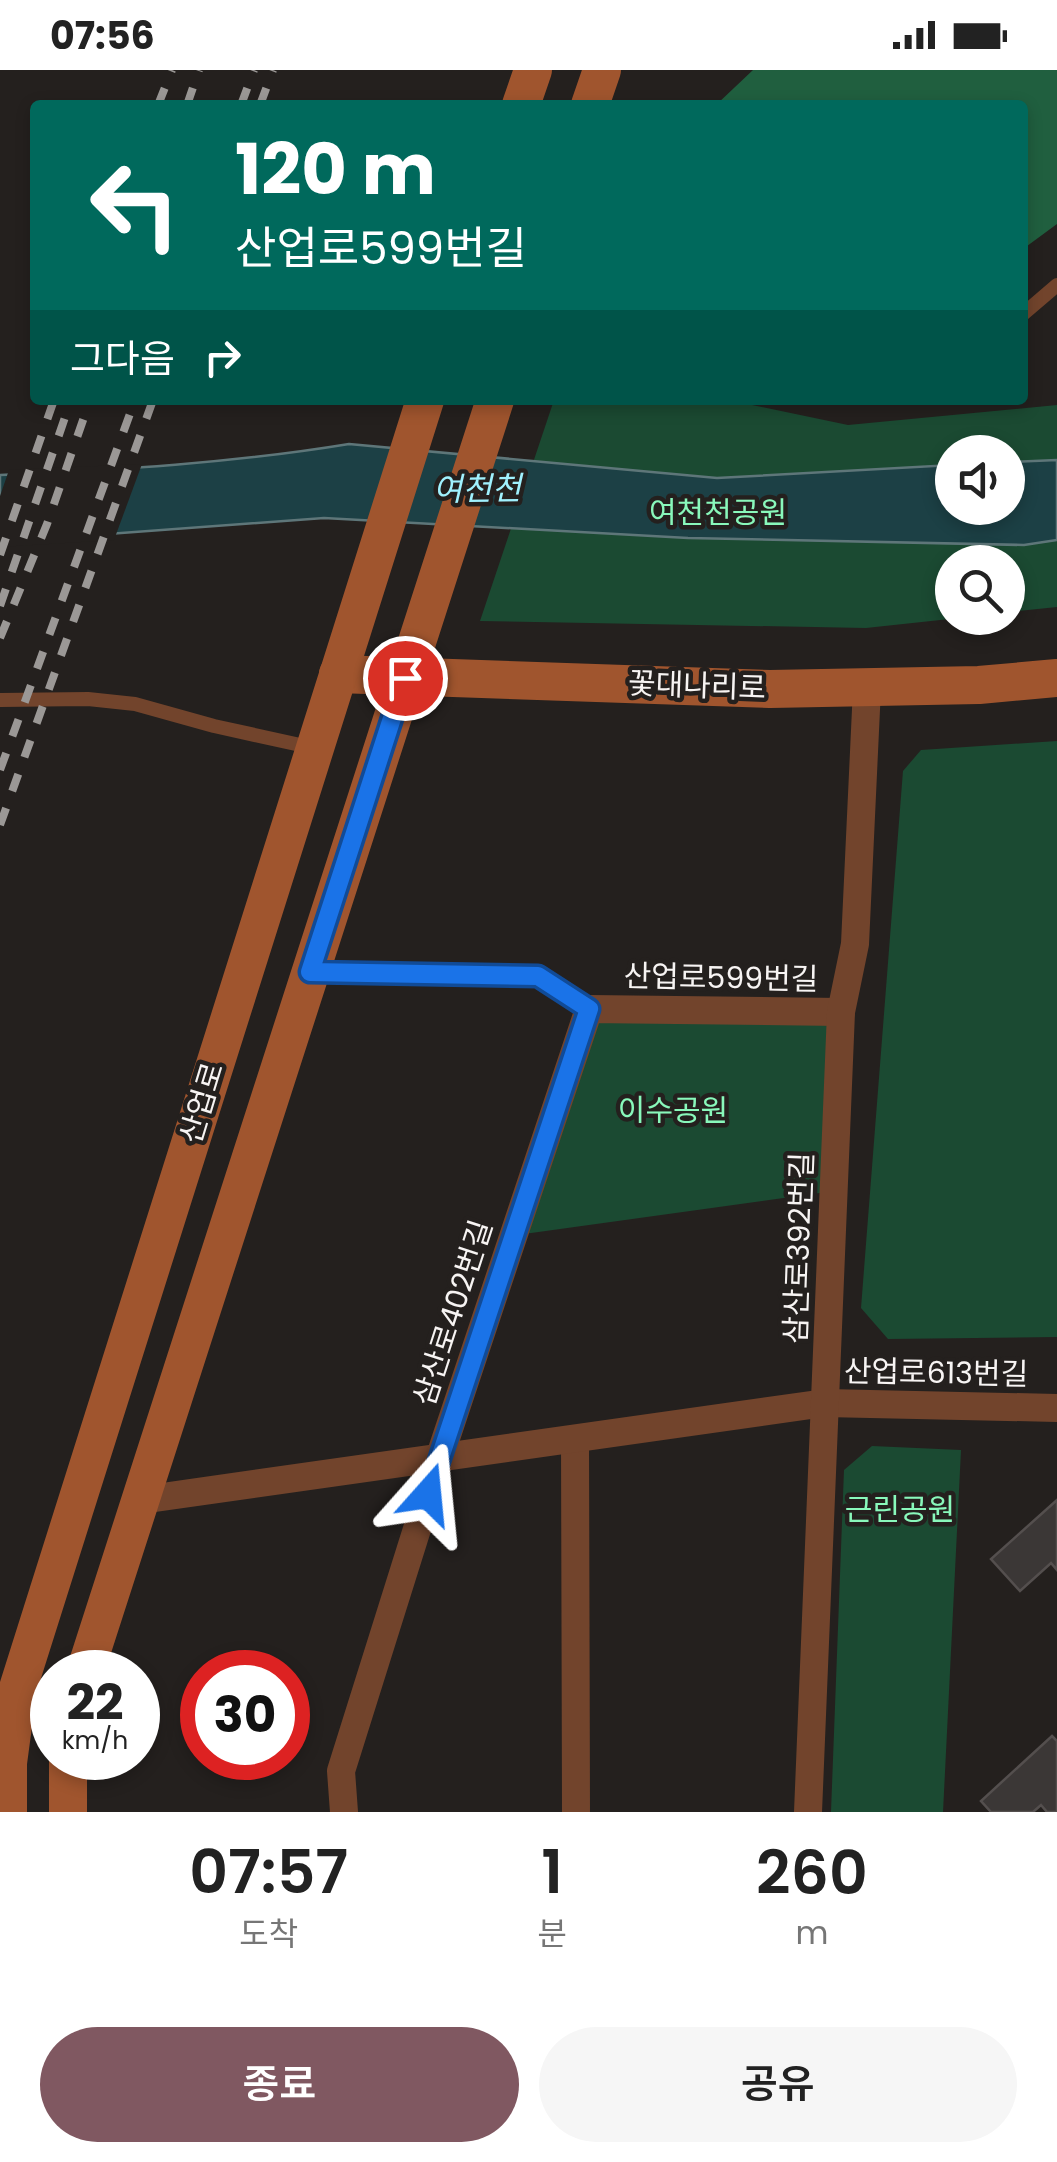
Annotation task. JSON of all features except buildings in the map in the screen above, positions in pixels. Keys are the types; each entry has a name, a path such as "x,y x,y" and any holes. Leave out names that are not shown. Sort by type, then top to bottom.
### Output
{"main road":[{"path":"524,100 533,70"},
{"path":"592,100 602,70"},
{"name":"산업로","path":"8,1812 8,1763 18,1688 423,405"},
{"name":"산업로","path":"92,1650 493,405"},
{"name":"꽃대나리로","path":"338,674 867,688 1057,678"},
{"path":"68,1780 68,1812"}],"street":[{"name":"삼산로392번길","path":"808,1812 842,1012 855,944 867,688"},
{"name":"산업로599번길","path":"589,1009 842,1012"},
{"name":"삼산로402번길","path":"344,1812 341,1771 439,1459 589,1009"},
{"name":"산업로613번길","path":"141,1500 825,1404 1057,1408"},
{"path":"575,1440 576,1812"}],"lane":[{"path":"1028,310 1057,285"},
{"path":"0,700 88,699 135,704 314,748"},
{"name":"산업로599번길","path":"310,972 538,976 589,1009"}],"green space":[{"path":"753,70 1057,70 1057,224 1028,245 1028,100 721,100"},
{"name":"여천천공원","path":"552,405 752,405 848,425 1057,405 1057,607 1025,610 1025,545 935,545 935,621 866,628 480,621"},
{"path":"1057,741 1057,1337 888,1339 861,1308 903,771 921,750"},
{"name":"이수공원","path":"589,1009 841,1012 834,1191 524,1234"},
{"name":"근린공원","path":"872,1446 961,1450 943,1812 831,1812 844,1470"}],"water":[{"name":"여천천","path":"349,444 717,478 935,466 935,525 1025,525 1025,461 1057,460 1057,540 1024,545 688,538 324,518 0,542 0,475 262,456"}],"pier":[{"path":"142,464 114,540 0,547 0,496 9,470"}],"railway":[{"path":"160,100 172,70"},
{"path":"189,100 199,70"},
{"path":"243,100 254,70"},
{"path":"262,100 273,70"},
{"path":"0,555 52,405"},
{"path":"0,606 69,405"},
{"path":"0,638 47,524 88,405"},
{"path":"0,770 133,405"},
{"path":"0,825 151,405"}],"route":[{"path":"405,678 310,972 538,976 589,1009 428,1494"}]}
